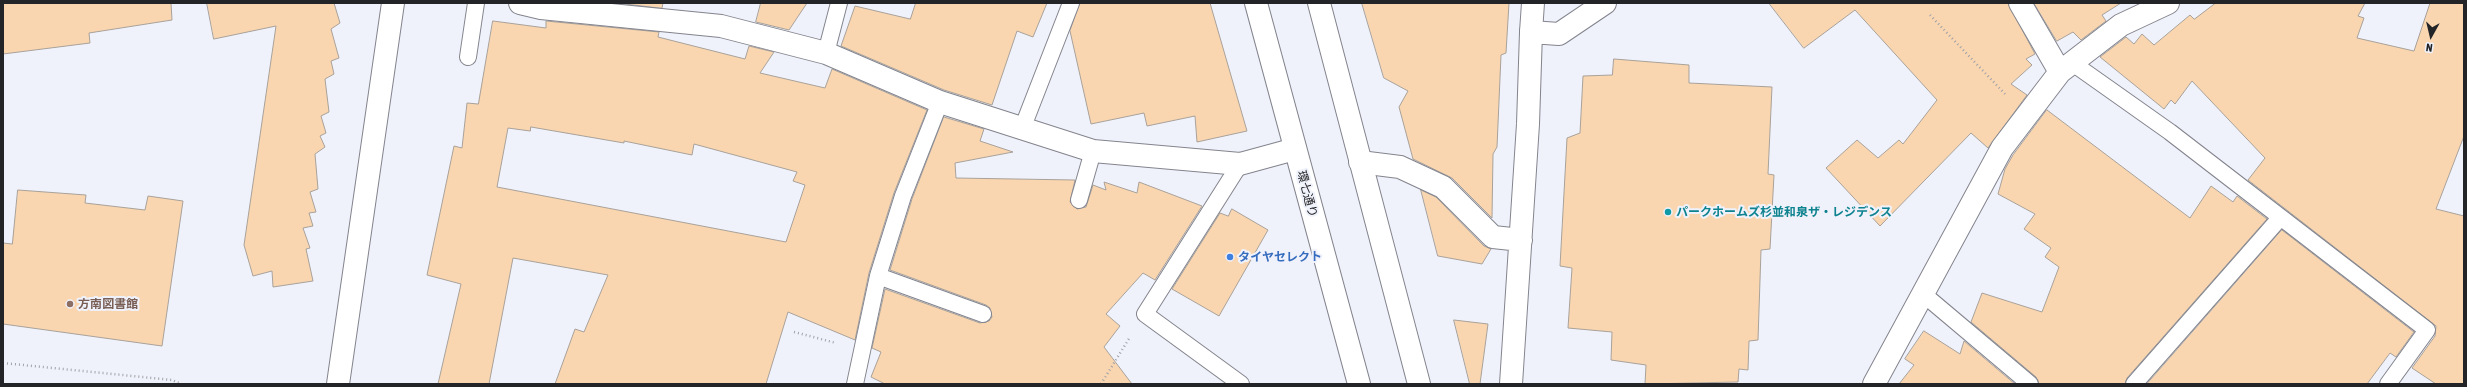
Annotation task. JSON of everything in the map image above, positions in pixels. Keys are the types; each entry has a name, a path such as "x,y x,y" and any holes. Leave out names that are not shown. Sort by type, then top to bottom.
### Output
{"street":[{"path":"338,384 393,3"},
{"name":"環七通り","path":"1256,3 1359,384"},
{"path":"1319,3 1419,384"},
{"path":"1511,384 1521,240 1533,3"},
{"path":"1531,32 1559,34 1605,3"},
{"path":"2020,3 2066,67"},
{"path":"1874,384 2002,148 2026,116 2066,67 2121,25 2168,3"},
{"path":"534,5 721,26 826,53 940,102 1093,151 1240,164 1295,150"},
{"path":"1360,162 1400,167 1443,187 1493,237 1521,240"}],"lane":[{"path":"468,57 476,3"},
{"path":"826,53 839,3"},
{"path":"1022,129 1072,3"},
{"path":"2066,67 2170,132 2427,330 2388,384"},
{"path":"855,384 861,350 878,276 902,196 940,102"},
{"path":"1079,200 1093,151"},
{"path":"1240,164 1145,314 1241,384"},
{"path":"2134,384 2280,218"},
{"path":"878,276 983,314"},
{"path":"1922,293 2030,384"}],"path":[{"path":"1930,16 2026,116"},
{"path":"1101,384 1145,314"},
{"path":"794,332 861,350"},
{"path":"3,363 172,380 181,384"}],"building":[{"path":"3,3 171,3 172,20 89,33 90,43 3,54"},
{"path":"207,3 334,3 340,23 331,29 339,58 331,61 334,74 325,79 329,112 321,116 326,133 320,136 325,147 315,154 318,189 310,192 316,212 309,213 313,226 303,228 310,248 306,249 313,281 273,287 272,271 253,276 244,245 276,26 214,39"},
{"path":"617,3 663,3 662,8"},
{"path":"761,3 807,3 789,30 756,22"},
{"path":"916,3 1047,3 1033,37 1017,31 992,105 944,90 841,46 855,6 910,19"},
{"path":"1080,3 1210,3 1247,131 1197,142 1195,116 1147,126 1144,113 1091,124 1070,31"},
{"path":"1362,3 1509,3 1506,53 1501,55 1497,147 1493,154 1492,218 1452,178 1413,159 1399,107 1408,91 1384,78"},
{"path":"1769,3 2008,3 2035,54 2026,59 2032,65 2011,84 2027,95 1988,148 1971,133 1880,226 1826,168 1857,140 1878,158 1899,140 1903,144 1937,100 1855,10 1804,48"},
{"path":"2034,3 2121,3 2102,15 2106,21 2081,40 2073,32 2057,41"},
{"path":"2216,3 2365,3 2358,16 2364,18 2357,38 2414,51 2430,3 2464,3 2464,136 2436,209 2464,216 2464,384 2436,384 2412,368 2435,336 2436,326 2248,180 2265,158 2192,81 2175,104 2171,100 2164,109 2100,57 2126,37 2134,44 2142,34 2154,45 2190,15 2194,19"},
{"path":"493,21 546,28 546,21 659,32 658,37 745,59 749,46 774,52 760,73 825,88 832,69 927,110 894,193 869,273 855,340 788,312 766,384 555,384 575,329 584,332 608,275 513,258 489,384 438,384 461,284 427,275 454,146 462,148 467,103 478,104","holes":["531,127 624,143 624,141 692,155 694,144 797,172 793,181 805,185 786,242 497,187 508,128 530,131"]},
{"name":"パークホームズ杉並和泉ザ・レジデンス","path":"1614,59 1689,65 1689,83 1772,87 1768,174 1774,175 1770,249 1761,250 1758,340 1749,341 1748,370 1739,369 1738,382 1645,384 1646,365 1611,360 1612,332 1568,328 1572,268 1560,266 1567,138 1580,133 1583,76 1612,75"},
{"path":"2047,110 2190,218 2211,186 2233,202 2237,196 2267,219 2127,378 2125,384 2039,384 2036,377 1971,322 1982,293 2042,312 2059,267 2045,257 2051,248 2024,229 2035,214 1998,194 2005,169 2013,155"},
{"path":"944,117 984,129 980,141 1013,152 955,163 956,178 1075,180 1070,202 1077,209 1086,207 1093,185 1106,190 1104,182 1137,193 1139,182 1202,206 1155,280 1143,273 1106,314 1120,326 1104,347 1132,384 885,384 871,377 881,352 872,348 885,289 980,323 989,321 992,317 990,308 986,305 890,270 912,199"},
{"path":"18,190 86,195 85,203 145,210 148,196 183,201 162,346 3,324 3,243 12,244"},
{"path":"1421,190 1436,197 1484,246 1491,249 1482,264 1438,256"},
{"path":"1232,209 1268,230 1219,316 1172,289 1220,213 1228,216"},
{"path":"2282,230 2414,332 2396,357 2390,353 2367,384 2147,384"},
{"path":"1454,320 1488,324 1480,384 1470,384"},
{"path":"1924,331 1960,354 1964,341 2015,384 1899,384 1914,365 1905,359"}],"place":[{"name":"パークホームズ杉並和泉ザ・レジデンス","path":"1668,212"},
{"name":"タイヤセレクト","path":"1230,257"},
{"name":"方南図書館","path":"70,304"}]}
